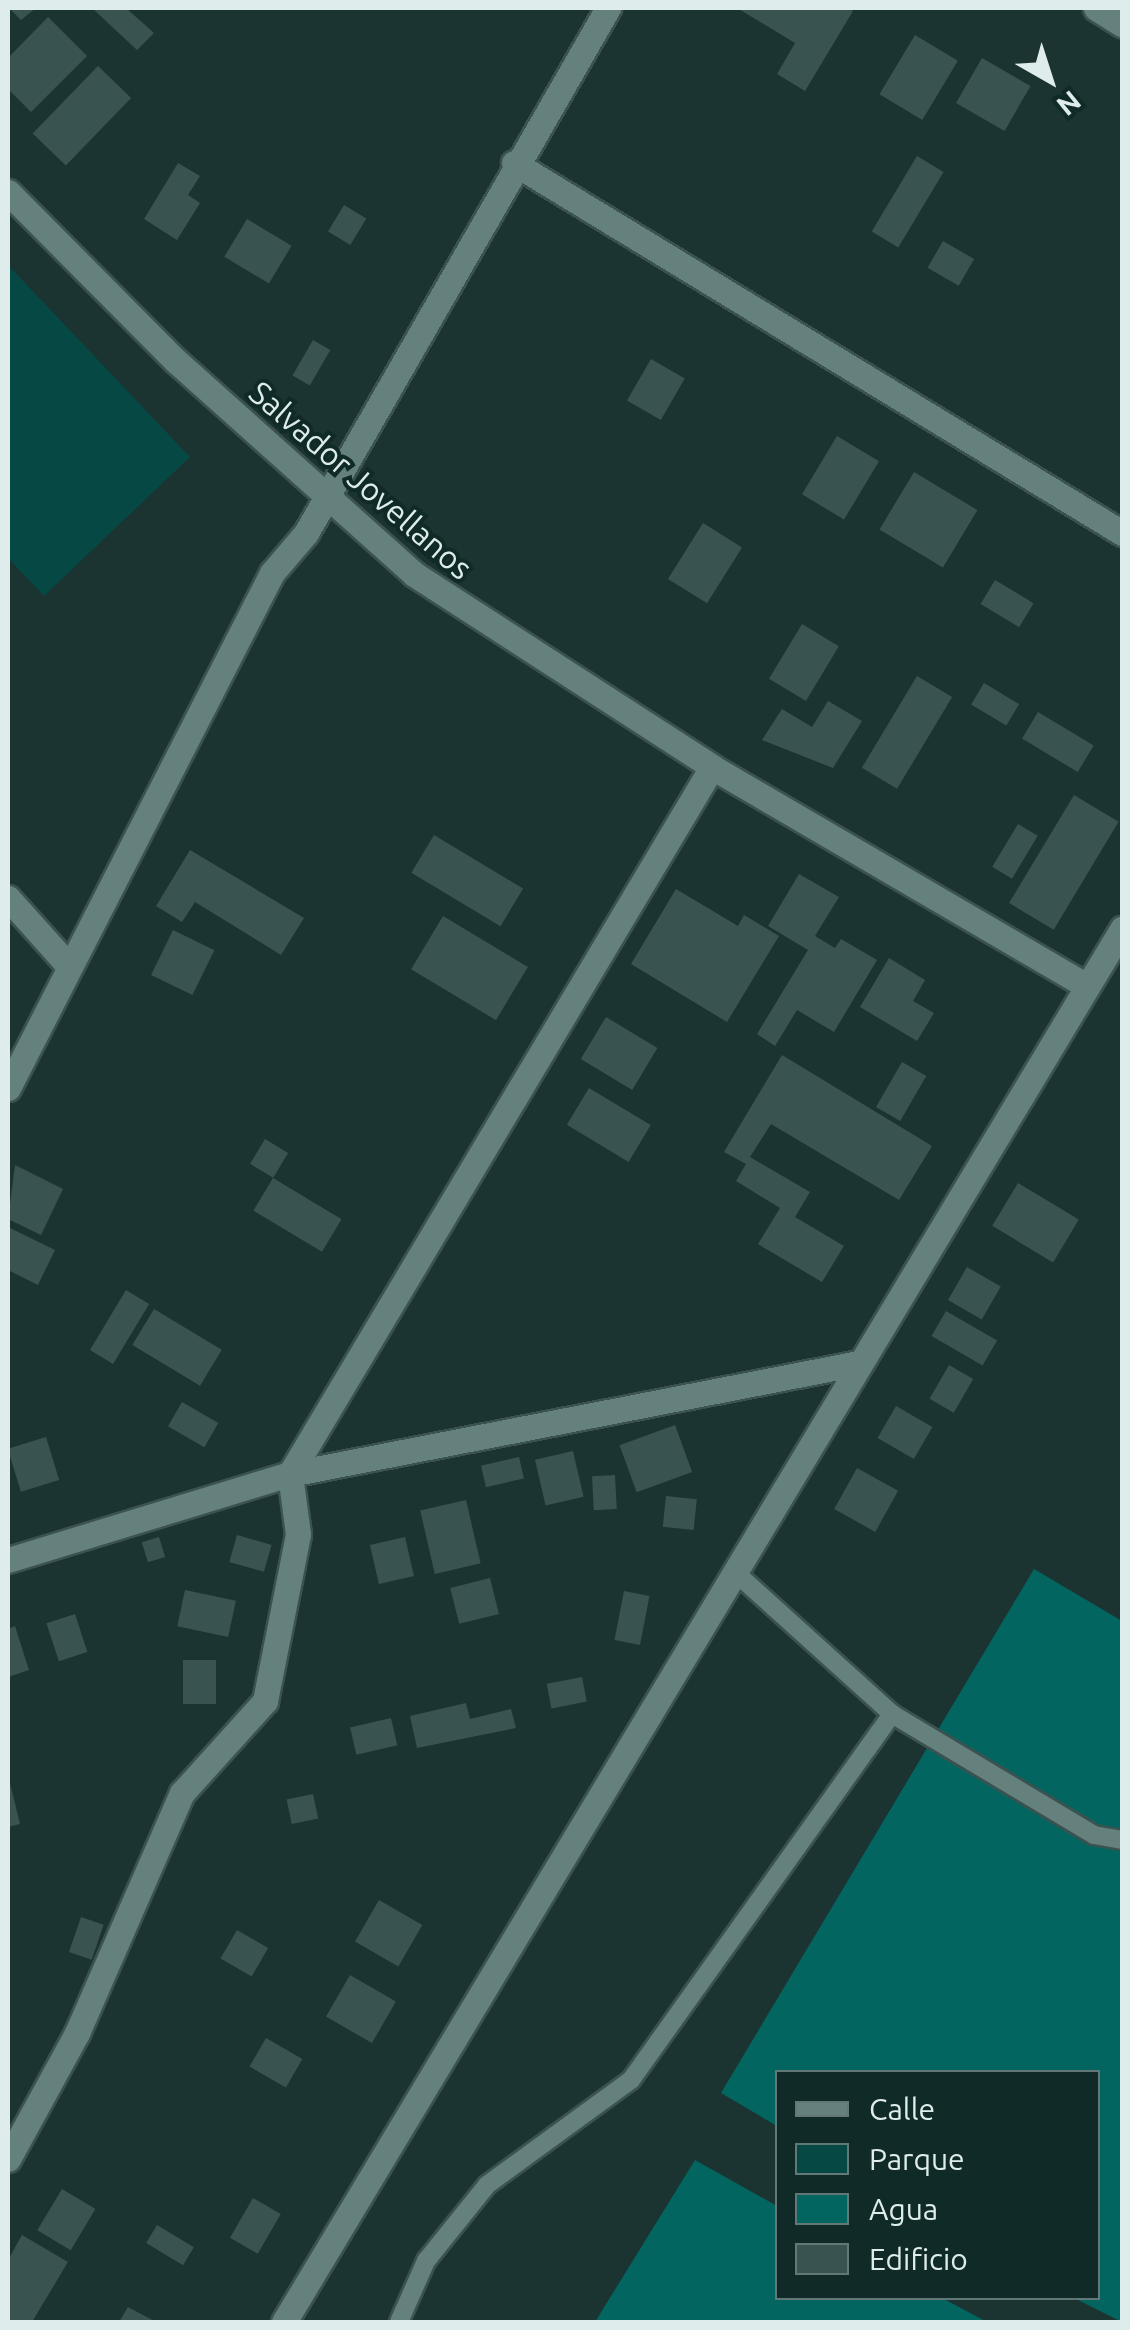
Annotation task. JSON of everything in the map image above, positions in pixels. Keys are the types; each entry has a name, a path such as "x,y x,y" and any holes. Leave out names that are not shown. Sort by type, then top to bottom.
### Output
{"street":[{"path":"8,1088 272,573 328,492 514,163 608,8"},
{"path":"1096,8 1122,24"},
{"path":"514,163 1122,533"},
{"name":"Salvador Jovellanos","path":"8,192 176,361 487,628 712,766 1087,986"},
{"path":"8,2159 77,2034 182,1793 265,1701 298,1534 290,1474 712,766"},
{"path":"8,898 68,965"},
{"path":"284,2322 1122,929"},
{"path":"8,1560 290,1474 859,1363"}],"lane":[{"path":"734,1571 892,1714 1094,1835 1122,1840"},
{"path":"398,2322 426,2261 488,2185 631,2080 892,1714"}],"green space":[{"path":"8,265 190,457 44,596 8,558"}],"water":[{"path":"1034,1569 1122,1621 1122,2322 1078,2300 1100,2300 1100,2070 775,2070 775,2125 721,2093"},
{"path":"695,2160 775,2205 775,2300 946,2300 987,2322 595,2322"}],"building":[{"path":"9,8 36,8 21,20"},
{"path":"92,8 126,8 154,33 137,50"},
{"path":"737,8 853,11 805,91 777,74 795,43"},
{"path":"48,17 87,56 31,112 8,89 8,58"},
{"path":"915,35 958,61 922,120 879,94"},
{"path":"982,58 1030,86 1004,131 956,103"},
{"path":"98,66 131,98 66,166 33,134"},
{"path":"917,156 944,172 898,247 872,231"},
{"path":"178,163 200,176 188,195 200,203 177,240 144,219"},
{"path":"344,205 366,218 350,245 328,232"},
{"path":"247,219 292,246 269,283 224,257"},
{"path":"943,241 974,259 959,286 928,268"},
{"path":"313,340 330,350 310,386 292,376"},
{"path":"651,359 685,378 661,420 627,401"},
{"path":"837,436 879,461 844,520 802,494"},
{"path":"914,472 977,510 943,568 879,529"},
{"path":"703,523 742,547 707,603 668,579"},
{"path":"995,580 1034,603 1019,627 981,604"},
{"path":"802,624 839,646 806,701 769,679"},
{"path":"917,676 952,697 897,789 862,768"},
{"path":"984,683 1019,704 1006,726 971,704"},
{"path":"828,701 862,721 833,768 762,740 782,709 812,727"},
{"path":"1038,712 1094,745 1078,772 1022,739"},
{"path":"1074,795 1119,822 1054,930 1009,903"},
{"path":"1018,824 1038,836 1012,879 992,867"},
{"path":"434,835 523,889 500,926 411,873"},
{"path":"190,850 304,918 281,955 195,902 182,922 156,906"},
{"path":"799,874 839,897 815,936 835,948 841,939 877,960 834,1032 797,1010 775,1046 757,1034 808,950 768,926"},
{"path":"676,889 738,926 744,915 779,936 727,1022 631,964"},
{"path":"443,916 528,967 496,1020 411,969"},
{"path":"173,930 214,950 192,995 151,975"},
{"path":"889,958 925,980 913,1001 934,1013 917,1041 860,1007"},
{"path":"606,1017 657,1048 632,1090 581,1059"},
{"path":"782,1055 932,1146 899,1200 771,1124 750,1157 810,1192 795,1217 844,1246 822,1282 758,1244 780,1208 736,1181 746,1164 724,1152"},
{"path":"902,1062 926,1076 900,1121 876,1107"},
{"path":"589,1088 651,1125 629,1162 567,1125"},
{"path":"265,1139 288,1153 273,1178 250,1164"},
{"path":"15,1165 63,1189 41,1235 8,1219"},
{"path":"273,1178 342,1219 322,1252 253,1211"},
{"path":"1018,1183 1079,1220 1053,1262 992,1226"},
{"path":"8,1227 55,1250 38,1285 8,1270"},
{"path":"967,1267 1001,1286 982,1319 948,1300"},
{"path":"126,1290 149,1304 113,1364 90,1350"},
{"path":"154,1309 222,1350 200,1386 132,1345"},
{"path":"946,1311 997,1340 983,1366 932,1336"},
{"path":"949,1365 973,1379 954,1413 930,1399"},
{"path":"182,1402 218,1423 204,1447 168,1426"},
{"path":"896,1406 932,1427 914,1459 878,1438"},
{"path":"675,1425 692,1472 637,1492 620,1445"},
{"path":"46,1437 59,1480 21,1492 8,1449"},
{"path":"573,1451 584,1497 546,1506 535,1460"},
{"path":"519,1457 524,1478 486,1487 481,1466"},
{"path":"857,1468 898,1491 875,1532 834,1509"},
{"path":"615,1475 617,1509 594,1510 592,1476"},
{"path":"666,1496 697,1499 694,1530 663,1527"},
{"path":"466,1500 481,1563 435,1574 420,1511"},
{"path":"237,1535 272,1545 264,1572 229,1562"},
{"path":"159,1537 165,1557 148,1562 142,1542"},
{"path":"405,1537 414,1576 379,1584 370,1545"},
{"path":"490,1578 499,1614 459,1624 450,1588"},
{"path":"185,1590 236,1601 228,1637 177,1626"},
{"path":"624,1591 650,1596 640,1645 614,1640"},
{"path":"75,1614 87,1652 59,1661 46,1623"},
{"path":"15,1626 29,1670 8,1677 8,1629"},
{"path":"183,1660 216,1660 216,1704 183,1704"},
{"path":"582,1677 587,1702 551,1708 547,1684"},
{"path":"466,1703 470,1719 511,1709 516,1728 417,1748 410,1716"},
{"path":"391,1718 397,1745 356,1755 350,1727"},
{"path":"8,1775 20,1824 8,1827"},
{"path":"313,1794 318,1818 292,1824 287,1800"},
{"path":"379,1900 422,1925 398,1967 355,1942"},
{"path":"81,1917 104,1925 92,1960 69,1952"},
{"path":"237,1930 268,1948 252,1977 220,1959"},
{"path":"350,1975 396,2002 372,2043 326,2017"},
{"path":"266,2038 302,2059 286,2088 250,2067"},
{"path":"62,2189 95,2209 71,2250 37,2230"},
{"path":"253,2198 281,2214 258,2254 230,2238"},
{"path":"157,2225 194,2247 183,2265 146,2243"},
{"path":"22,2235 68,2262 32,2322 8,2322 8,2260"},
{"path":"128,2307 156,2322 119,2322"}]}
